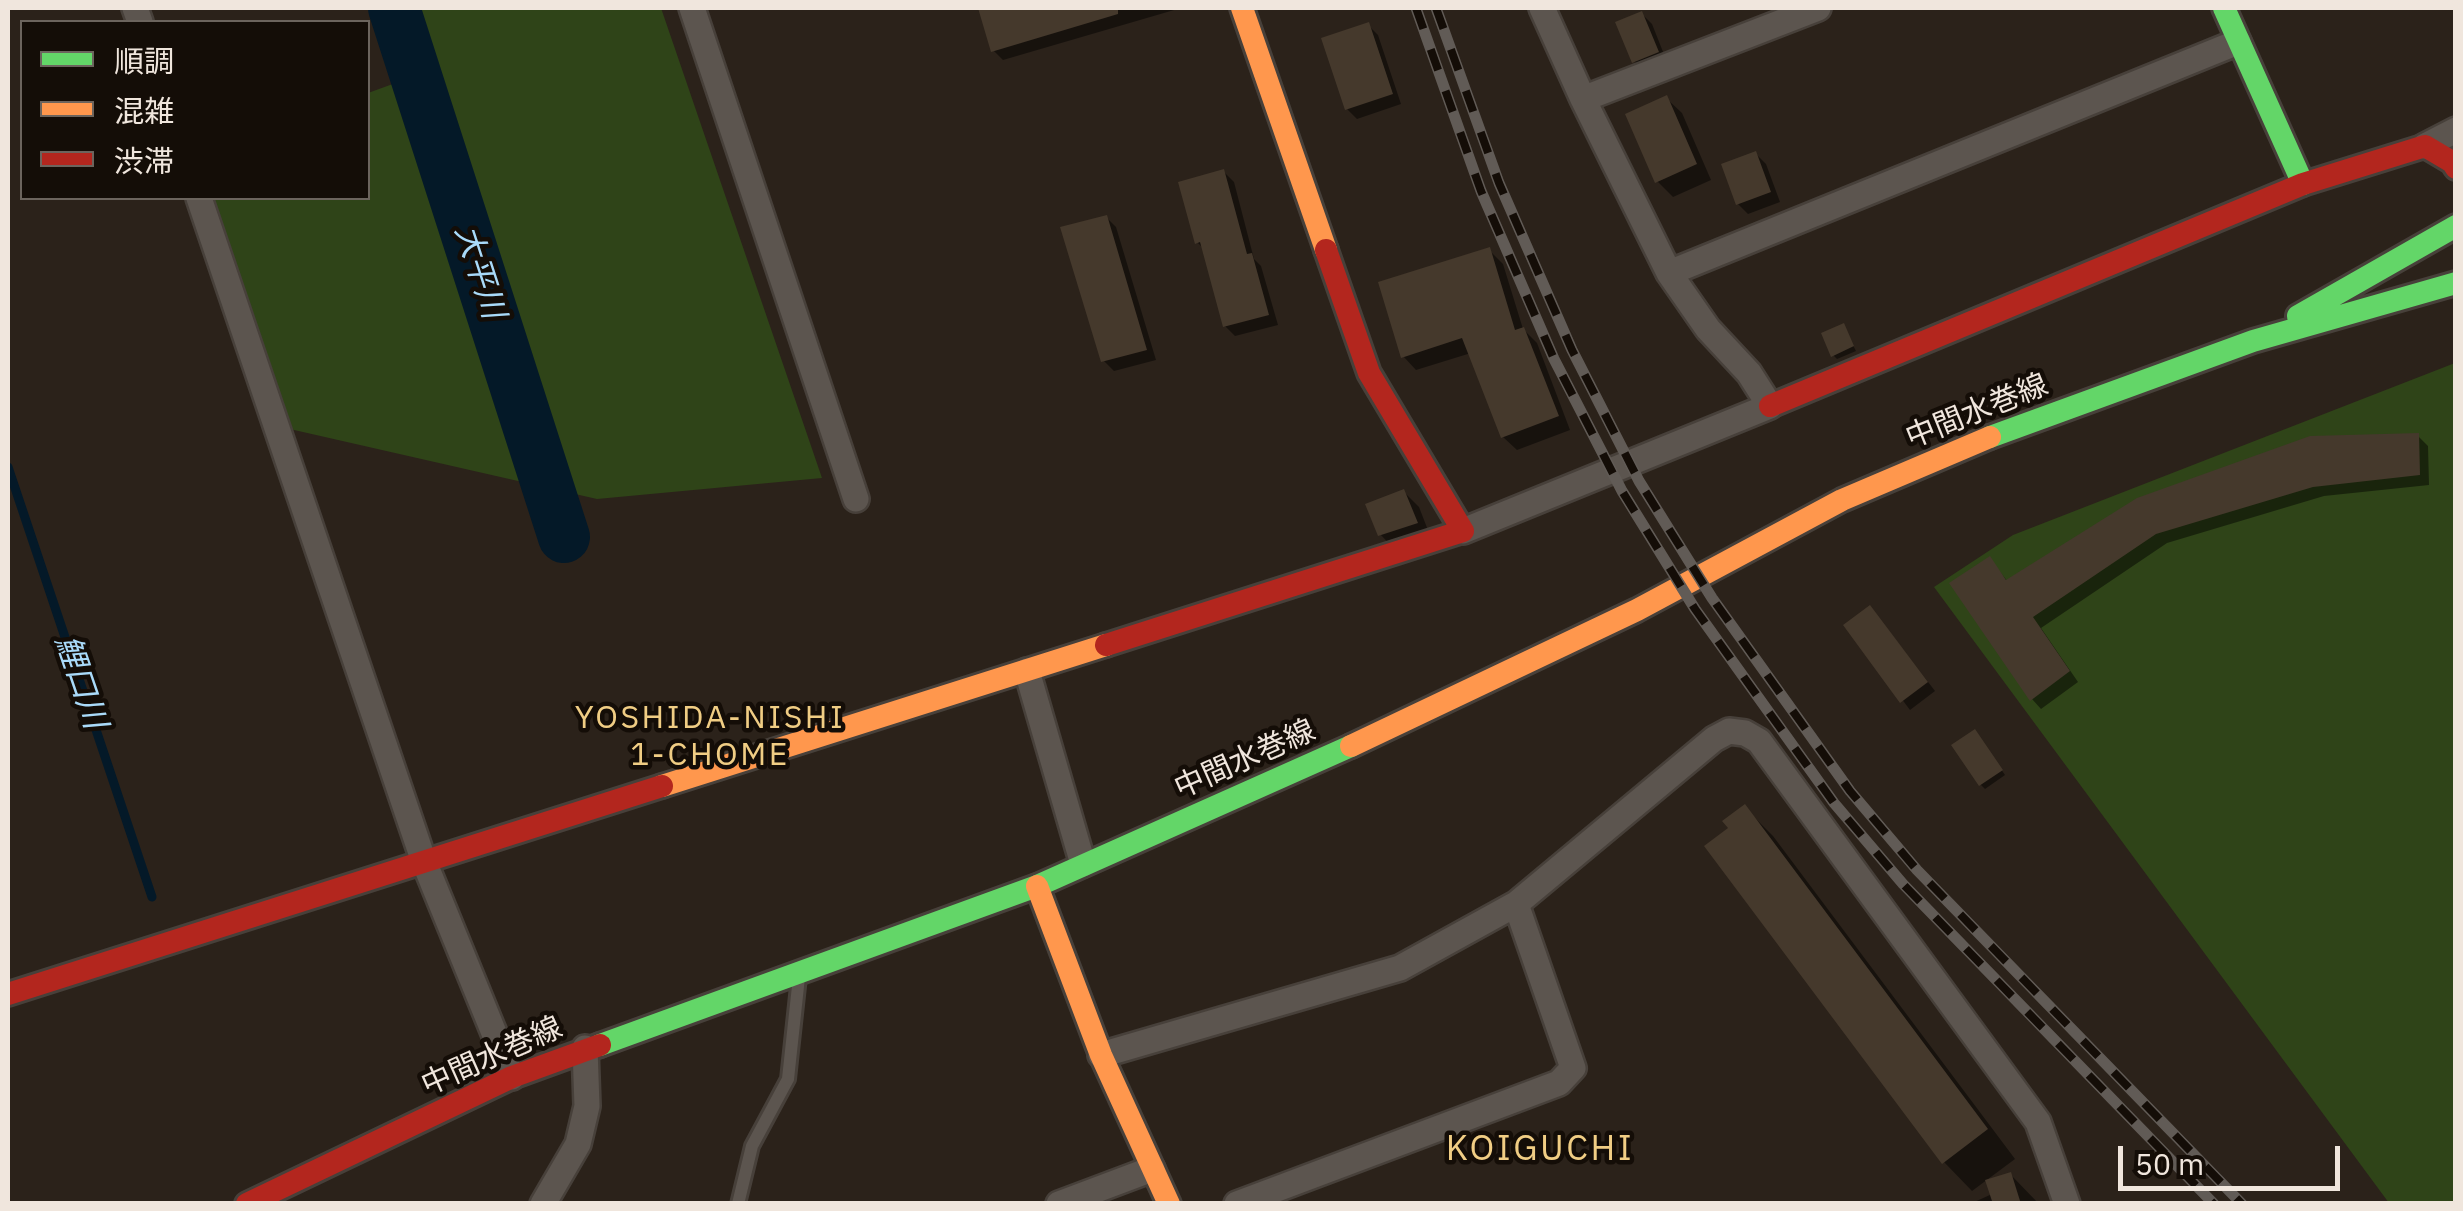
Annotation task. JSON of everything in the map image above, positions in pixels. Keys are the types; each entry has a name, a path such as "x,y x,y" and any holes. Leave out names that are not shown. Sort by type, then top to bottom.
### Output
{"street":[{"path":"692,8 856,499"},
{"path":"1242,8 1369,373 1464,531"},
{"path":"1542,8 1669,273 1708,329 1749,373 1770,406"},
{"path":"1583,100 1818,8"},
{"path":"2224,8 2303,184"},
{"path":"1669,273 2238,42"},
{"path":"8,994 1464,531 2303,184 2425,146 2456,130"},
{"path":"2425,146 2456,168"},
{"path":"200,200 423,859 512,1077"},
{"name":"中間水巻線","path":"2254,341 2456,226"},
{"name":"中間水巻線","path":"247,1204 278,1196 512,1077 1038,886 1280,779 1637,610 1842,500 2032,420 2254,341 2456,283"},
{"path":"1027,671 1084,864"},
{"path":"1101,1054 1400,968 1516,904 1729,730 1746,733 1759,741 2038,1122 2067,1204"},
{"path":"1038,886 1101,1054 1168,1204"},
{"path":"1236,1204 1559,1083 1573,1068 1516,904"},
{"path":"543,1204 578,1144 586,1106 585,1048"},
{"path":"1060,1204 1152,1169"}],"lane":[{"path":"738,1204 752,1146 788,1078 800,974"}],"green space":[{"path":"415,8 661,8 822,478 597,499 281,427 208,200 370,200 370,92 434,69"},
{"path":"2455,363 2455,1203 2389,1203 1934,587 2013,535"}],"building":[{"path":"978,8 1118,8 1118,14 991,52"},
{"path":"1642,11 1659,52 1632,63 1615,22"},
{"path":"1369,22 1393,94 1345,110 1321,38"},
{"path":"1667,95 1697,164 1655,183 1625,114"},
{"path":"1756,151 1771,192 1736,205 1721,164"},
{"path":"1224,169 1247,254 1252,253 1269,315 1223,327 1200,242 1195,244 1178,182"},
{"path":"1107,215 1147,350 1101,362 1060,227"},
{"path":"1490,247 1515,330 1524,327 1559,416 1501,438 1462,338 1401,358 1378,282"},
{"path":"1844,323 1854,346 1831,357 1821,333"},
{"path":"2419,433 2420,475 2313,487 2156,534 2033,617 2070,671 2030,701 1949,583 1990,556 2006,580 2137,498 2310,436"},
{"path":"1404,489 1418,523 1378,536 1365,504"},
{"path":"1870,605 1928,682 1900,703 1843,625"},
{"path":"1975,729 2003,770 1979,786 1951,745"},
{"path":"1745,804 1988,1129 1942,1164 1704,846 1728,828 1722,821"},
{"path":"2011,1172 2021,1204 1993,1204 1985,1180"}],"waterway":[{"name":"大平川","path":"394,8 564,537"},
{"name":"鯉口川","path":"8,467 152,897"}],"railway":[{"path":"1416,8 1481,191 1554,359 1622,491 1695,609 1834,803 1903,884 2214,1204"},
{"path":"1436,8 1499,183 1572,350 1639,481 1712,598 1850,791 1917,870 2242,1204"}],"traffic: fast":[{"path":"2224,8 2303,184"},
{"path":"2298,316 2456,226"},
{"path":"1990,437 2253,341 2456,283"},
{"path":"600,1045 1037,886 1351,746"}],"traffic: slow":[{"path":"1242,8 1326,250"},
{"path":"1351,746 1637,610 1842,500 1990,437"},
{"path":"662,786 1106,645"},
{"path":"1037,886 1101,1055 1169,1204"}],"traffic: jam":[{"path":"1770,406 2303,184 2425,146 2456,168"},
{"path":"1106,645 1463,531 1369,373 1326,250"},
{"path":"8,994 662,786"},
{"path":"247,1204 512,1077 600,1045"}],"district":[{"name":"YOSHIDA-NISHI 1-CHOME","path":"710,738"},
{"name":"KOIGUCHI","path":"1540,1150"}]}
